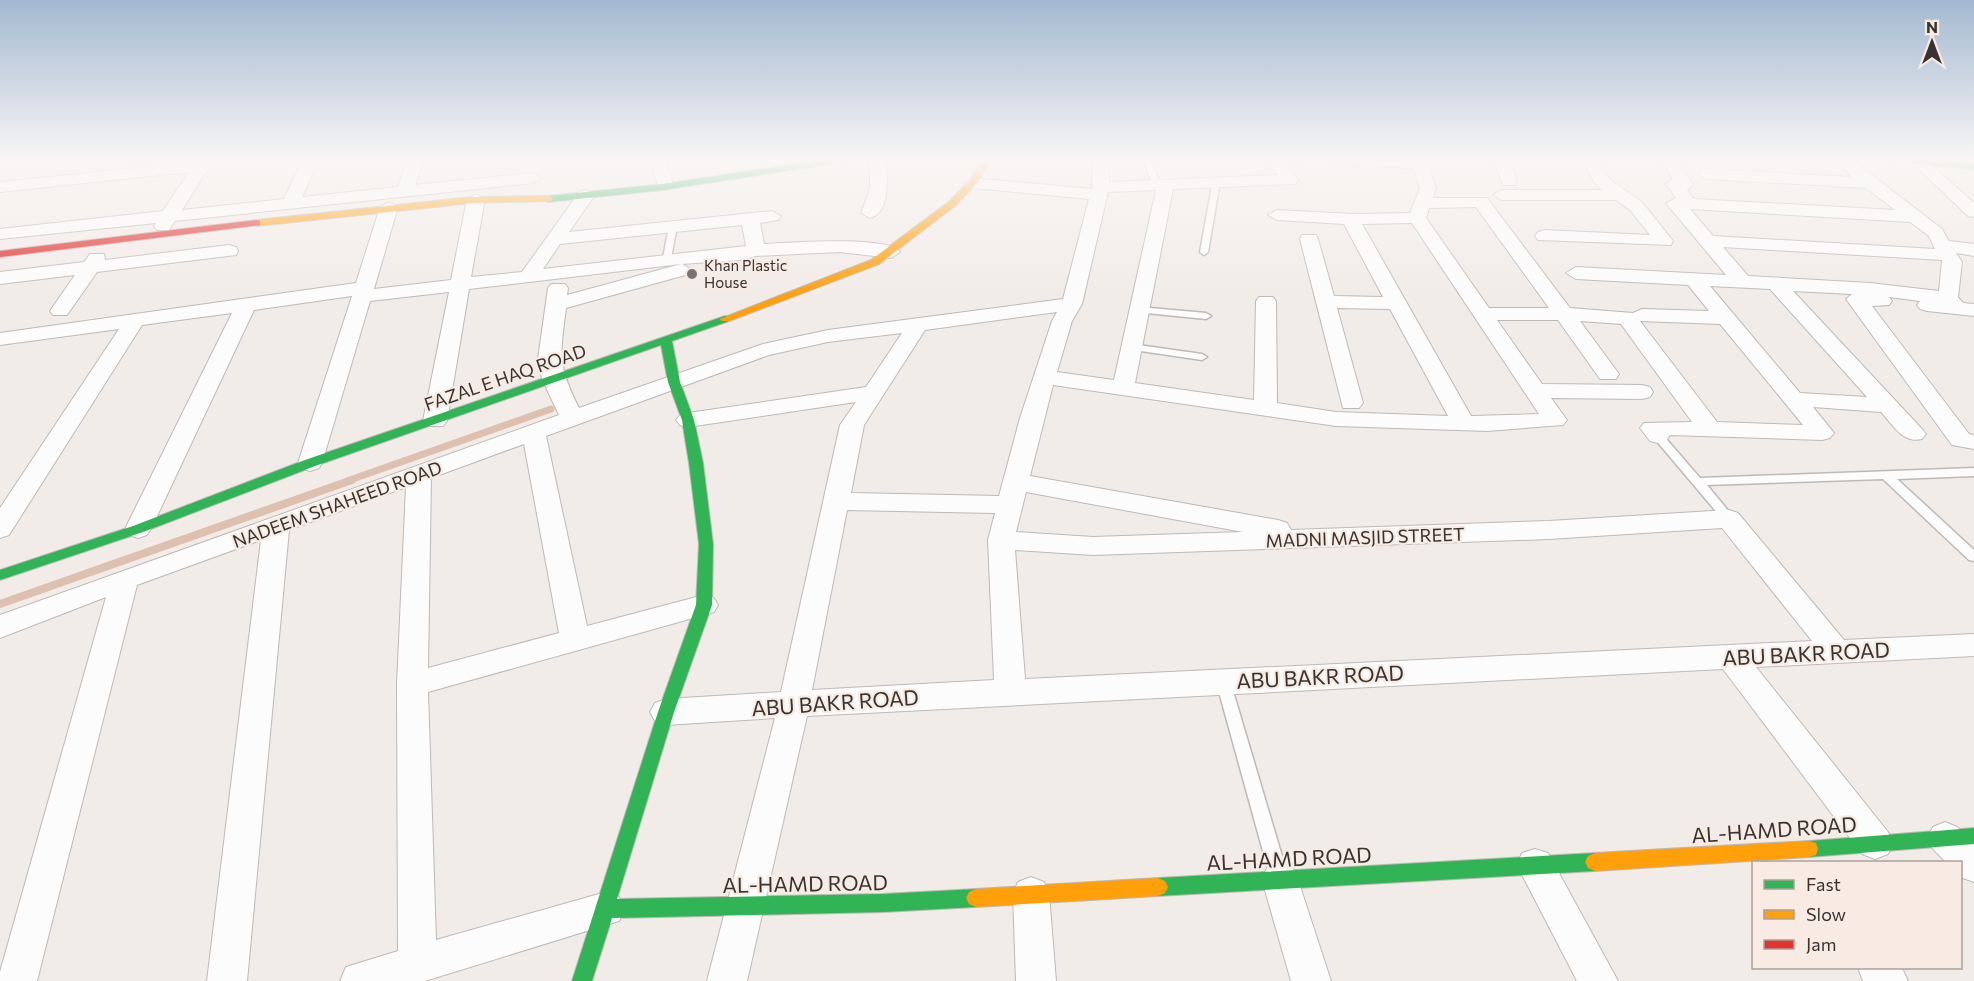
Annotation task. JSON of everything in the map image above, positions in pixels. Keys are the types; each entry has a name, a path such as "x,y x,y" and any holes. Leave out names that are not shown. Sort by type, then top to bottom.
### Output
{"street":[{"path":"158,234 176,205"},
{"path":"0,234 274,205"},
{"path":"0,254 413,205"},
{"path":"435,421 475,205"},
{"path":"529,275 579,205"},
{"path":"870,213 873,205"},
{"name":"FAZAL E HAQ ROAD","path":"0,575 138,529 310,463 666,341 875,262 891,252 947,205"},
{"path":"1010,691 1001,540 1045,377 1062,321 1072,304 1096,205"},
{"path":"1123,389 1157,205"},
{"path":"1045,377 1336,419 1464,424 1555,420 1483,314 1421,210 1423,205"},
{"path":"1276,214 1350,219 1459,205"},
{"path":"1482,205 1608,374"},
{"path":"1545,237 1664,241 1634,205"},
{"path":"1676,205 1742,282"},
{"path":"1703,205 1916,217"},
{"path":"1900,205 1936,233 1952,262 1960,305 1974,327"},
{"path":"310,463 389,207"},
{"path":"555,239 772,216"},
{"path":"750,218 756,250"},
{"path":"1350,219 1464,424"},
{"path":"1309,239 1351,403"},
{"path":"60,311 109,240"},
{"path":"1707,241 1974,250"},
{"path":"0,360 9,338 245,306 756,250 840,246 891,252"},
{"path":"558,304 756,250"},
{"path":"0,278 230,252"},
{"path":"558,273 558,304 549,359 553,379 573,420"},
{"path":"1576,273 1870,289 1960,305"},
{"path":"1658,436 1652,428 1821,433 1693,279"},
{"path":"1775,284 1914,434"},
{"path":"1960,305 1856,299 1961,440 1974,442"},
{"path":"1264,410 1266,301"},
{"path":"1325,302 1397,303"},
{"name":"NADEEM SHAHEED ROAD","path":"0,627 125,579 763,350 828,336 1072,304"},
{"path":"138,529 245,306"},
{"path":"1483,314 1564,314 1627,318 1710,429"},
{"path":"1642,315 1725,318"},
{"path":"0,529 134,321"},
{"path":"726,981 794,704 852,425 916,325"},
{"path":"582,981 666,712 704,605 706,544 688,420 674,382 666,341"},
{"path":"1536,391 1642,392"},
{"path":"688,420 875,392"},
{"path":"1793,399 1887,405"},
{"path":"534,434 574,638"},
{"path":"417,964 412,684 419,474"},
{"path":"836,501 1013,494 1327,538"},
{"path":"1729,519 1836,651"},
{"name":"MADNI MASJID STREET","path":"1001,540 1093,546 1550,530 1729,519"},
{"path":"227,981 276,525"},
{"path":"17,981 125,579"},
{"path":"412,684 574,638 704,605"},
{"name":"ABU BAKR ROAD","path":"666,712 1010,691 1974,645"},
{"path":"1731,657 1875,843"},
{"path":"1960,837 1974,866"},
{"name":"AL-HAMD ROAD","path":"606,909 883,903 1535,864 1791,857 1875,843 1960,837"},
{"path":"1535,864 1598,981"},
{"path":"1280,880 1311,981"},
{"path":"1031,894 1036,981"},
{"path":"360,981 606,909"},
{"path":"1878,969 1888,981"}],"lane":[{"path":"1204,252 1212,205"},
{"path":"667,258 673,226"},
{"path":"1139,310 1206,316"},
{"path":"1131,347 1202,357"},
{"path":"1658,436 1729,519"},
{"path":"1697,482 1974,472"},
{"path":"1886,475 1974,557"},
{"path":"1223,681 1280,880"}],"waterway":[{"path":"347,481 551,409"},
{"path":"0,604 352,480"}],"traffic: fast":[{"path":"0,575 138,529 310,463 725,319"},
{"path":"582,981 666,712 704,605 706,544 696,463 688,420 674,382 666,341"},
{"path":"1809,849 1974,836"},
{"path":"1158,887 1595,862"},
{"path":"606,909 883,903 976,898"}],"traffic: slow":[{"path":"257,223 427,205"},
{"path":"725,319 875,262 951,205"},
{"path":"1595,862 1809,849"},
{"path":"976,898 1158,887"}],"traffic: jam":[{"path":"0,254 257,223"}],"place":[{"name":"Khan Plastic House","path":"692,274"}]}
